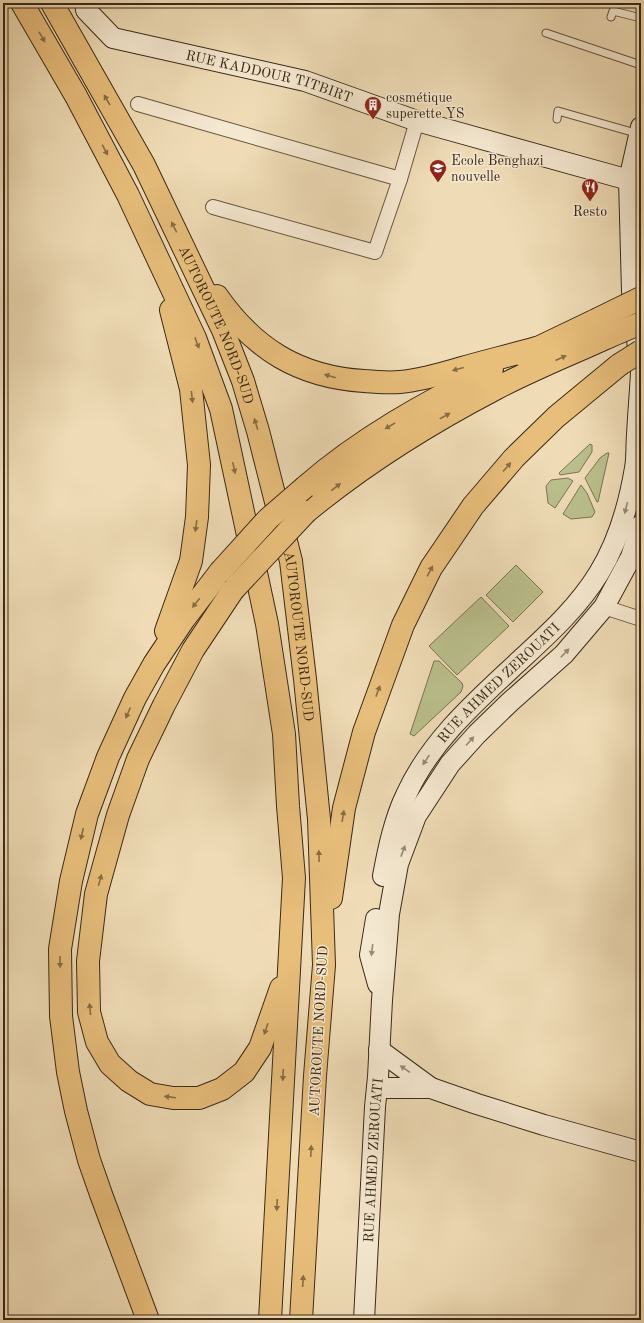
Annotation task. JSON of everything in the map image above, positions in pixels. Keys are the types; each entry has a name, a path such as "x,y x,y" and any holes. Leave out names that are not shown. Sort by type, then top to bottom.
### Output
{"highway":[{"name":"AUTOROUTE NORD-SUD","path":"22,3 76,96 128,195 195,338 221,408 267,624 284,734 294,878 288,966 270,1320"},
{"name":"AUTOROUTE NORD-SUD","path":"52,3 144,166 223,330 243,381 258,431 291,561 319,819 324,965 315,1076 301,1320"},
{"path":"185,250 219,300 238,323 262,345 284,361 309,371 335,378 356,381 399,382 433,376 536,348"},
{"path":"154,251 191,389 199,465 197,517 191,561 154,664"},
{"path":"148,1320 89,1160 76,1111 68,1072 61,1016 60,949 71,881 87,814 117,738 135,698 154,664 184,619 220,572 268,519 328,467 360,444 412,413 476,378 596,320 636,295"},
{"path":"288,966 260,1048 244,1072 222,1089 199,1098 173,1098 150,1094 129,1081 110,1064 97,1042 89,1012 88,961 96,894 118,815 138,759 193,650 233,590 306,512 336,488 384,454 440,419 496,388 641,323"},
{"path":"324,965 331,894 344,808 364,732 403,625 431,568 473,506 514,458 556,417 619,365 641,351"}],"main road":[{"name":"RUE KADDOUR TITBIRT","path":"85,3 86,10 113,38 305,81 417,121 629,180"},
{"path":"636,295 629,180 640,131"},
{"name":"RUE AHMED ZEROUATI","path":"382,1000 370,956 386,859 405,795 416,775 449,729 555,628 581,598 599,573 615,541 626,511 635,467 641,372 636,295"},
{"name":"RUE AHMED ZEROUATI","path":"364,1320 382,1000 389,914 398,864 416,816 450,764 510,702 564,654 604,607 631,557 641,525"},
{"path":"379,1050 431,1088 544,1126 641,1152"},
{"path":"377,1088 431,1088"}],"street":[{"path":"138,104 400,179"},
{"path":"213,207 375,252 400,179 417,121"},
{"path":"604,607 641,619"}],"lane":[{"path":"611,17 613,11 641,18"},
{"path":"546,33 641,65"},
{"path":"557,119 558,111 640,131"}],"green space":[{"path":"590,444 592,445 592,452 579,472 560,475 559,473"},
{"path":"609,453 597,502 585,478 600,458"},
{"path":"568,478 573,481 555,508 548,503 546,486 551,480"},
{"path":"581,485 587,493 595,512 592,517 571,519 563,514"},
{"path":"516,565 543,592 513,622 486,595"},
{"path":"481,597 509,626 457,675 429,646"},
{"path":"434,661 439,661 462,683 463,686 461,692 414,736 410,734"}],"place":[{"name":"cosmétique superette YS","path":"373,120"},
{"name":"Ecole Benghazi nouvelle","path":"438,183"},
{"name":"Resto","path":"590,202"}]}
